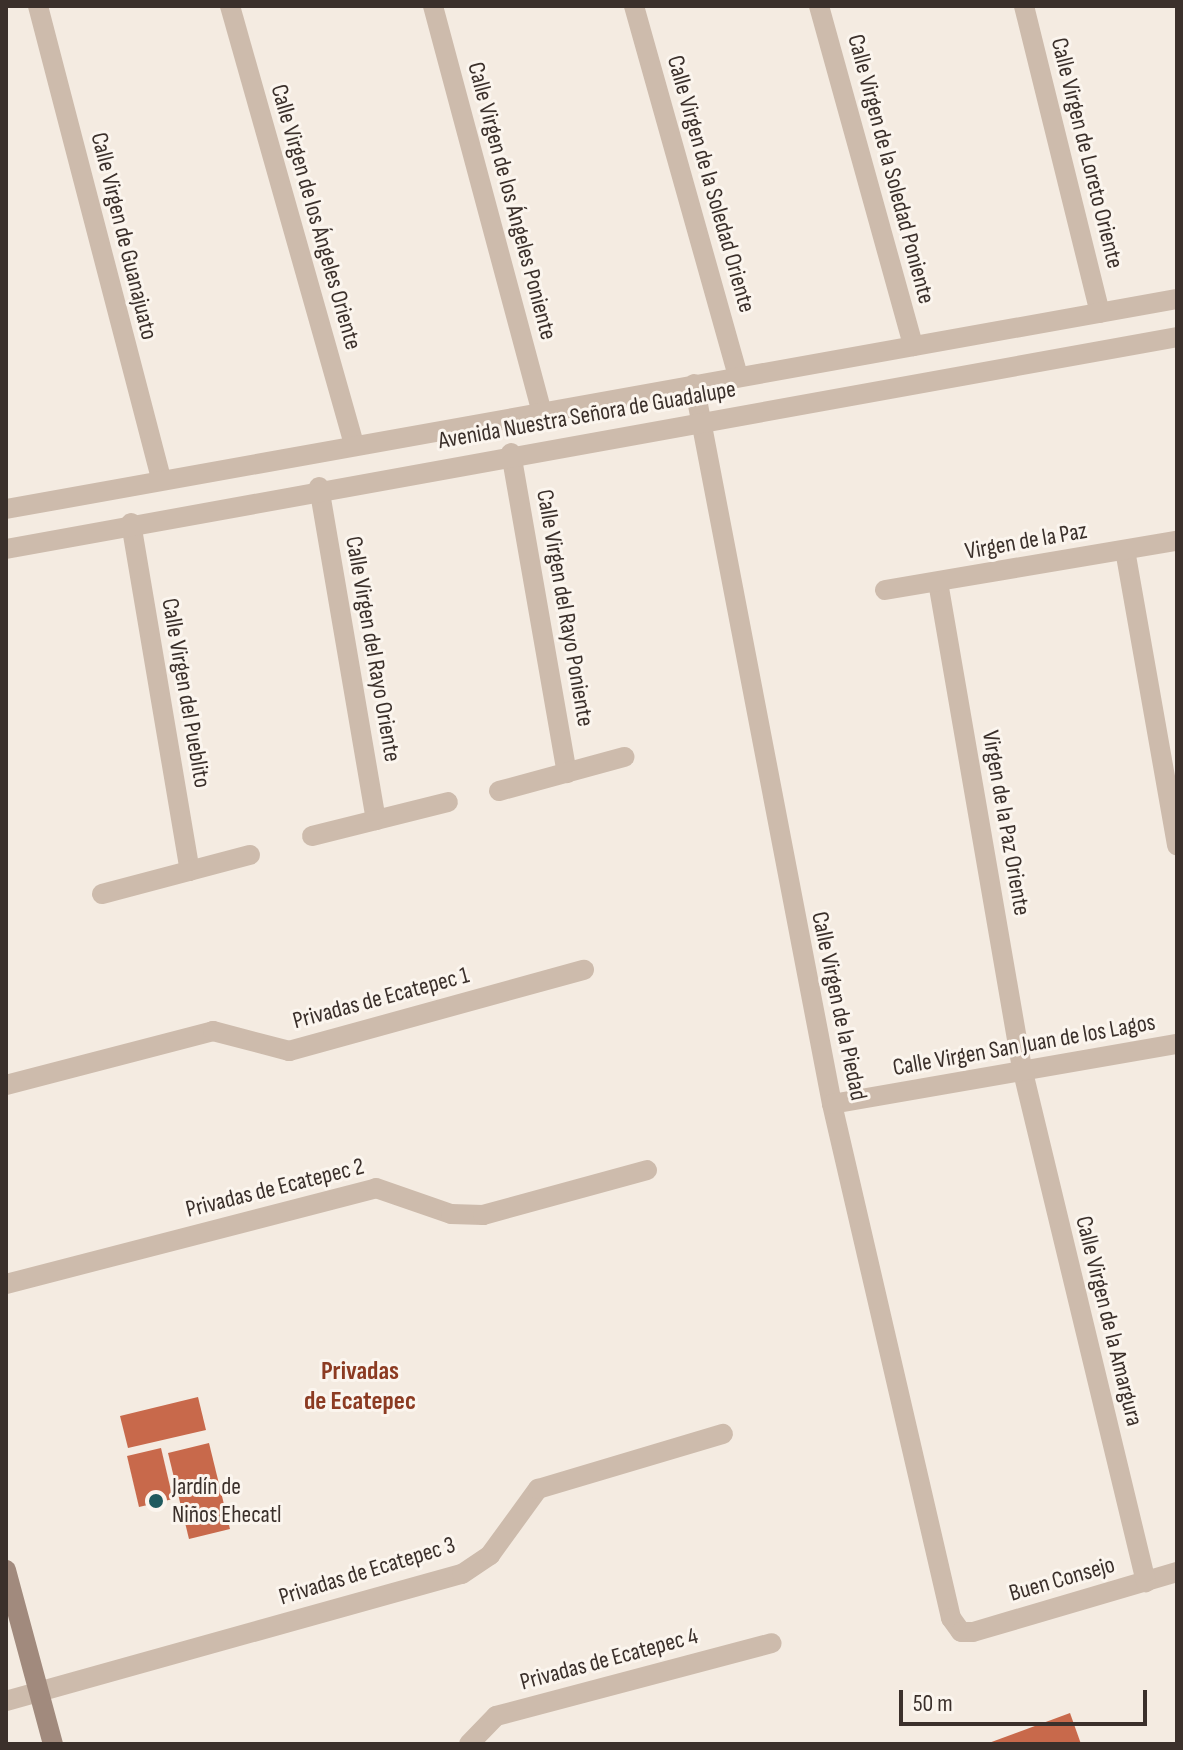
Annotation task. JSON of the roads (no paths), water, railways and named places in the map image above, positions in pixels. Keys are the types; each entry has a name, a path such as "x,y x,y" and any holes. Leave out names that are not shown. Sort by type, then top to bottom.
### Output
{"main road":[{"path":"6,1570 53,1744"}],"street":[{"name":"Calle Virgen de Guanajuato","path":"38,6 161,479"},
{"name":"Calle Virgen de los Ángeles Oriente","path":"230,6 353,441"},
{"name":"Calle Virgen de los Ángeles Poniente","path":"433,6 541,409"},
{"name":"Calle Virgen de la Soledad Oriente","path":"634,6 738,376"},
{"name":"Calle Virgen de la Soledad Poniente","path":"819,6 913,346"},
{"name":"Calle Virgen de Loreto Oriente","path":"1024,6 1100,313"},
{"name":"Avenida Nuestra Señora de Guadalupe","path":"6,509 353,441 1177,299"},
{"name":"Avenida Nuestra Señora de Guadalupe","path":"6,549 319,487 1177,337"},
{"name":"Calle Virgen de la Piedad","path":"694,384 832,1104 951,1618 961,1632"},
{"name":"Calle Virgen del Rayo Poniente","path":"511,453 567,773"},
{"name":"Calle Virgen del Rayo Oriente","path":"319,487 376,820"},
{"name":"Calle Virgen del Pueblito","path":"131,523 190,871"},
{"name":"Virgen de la Paz","path":"885,590 1176,541"},
{"path":"1125,550 1177,845"},
{"name":"Virgen de la Paz Oriente","path":"938,582 1023,1072"},
{"path":"499,791 624,757"},
{"path":"312,836 448,802"},
{"path":"102,894 250,855"},
{"name":"Privadas de Ecatepec 1","path":"6,1085 213,1031 289,1051 584,970"},
{"name":"Calle Virgen San Juan de los Lagos","path":"832,1104 1177,1044"},
{"name":"Calle Virgen de la Amargura","path":"1023,1072 1146,1582"},
{"name":"Privadas de Ecatepec 2","path":"6,1284 376,1188 451,1214 483,1215 647,1170"},
{"name":"Privadas de Ecatepec 3","path":"6,1701 462,1574 490,1555 538,1489 723,1434"},
{"name":"Buen Consejo","path":"961,1632 1177,1572"},
{"name":"Privadas de Ecatepec 4","path":"469,1744 496,1716 772,1643"}],"place":[{"name":"Jardín de Niños Ehecatl","path":"156,1501"}],"district":[{"name":"Privadas de Ecatepec","path":"360,1387"}]}
